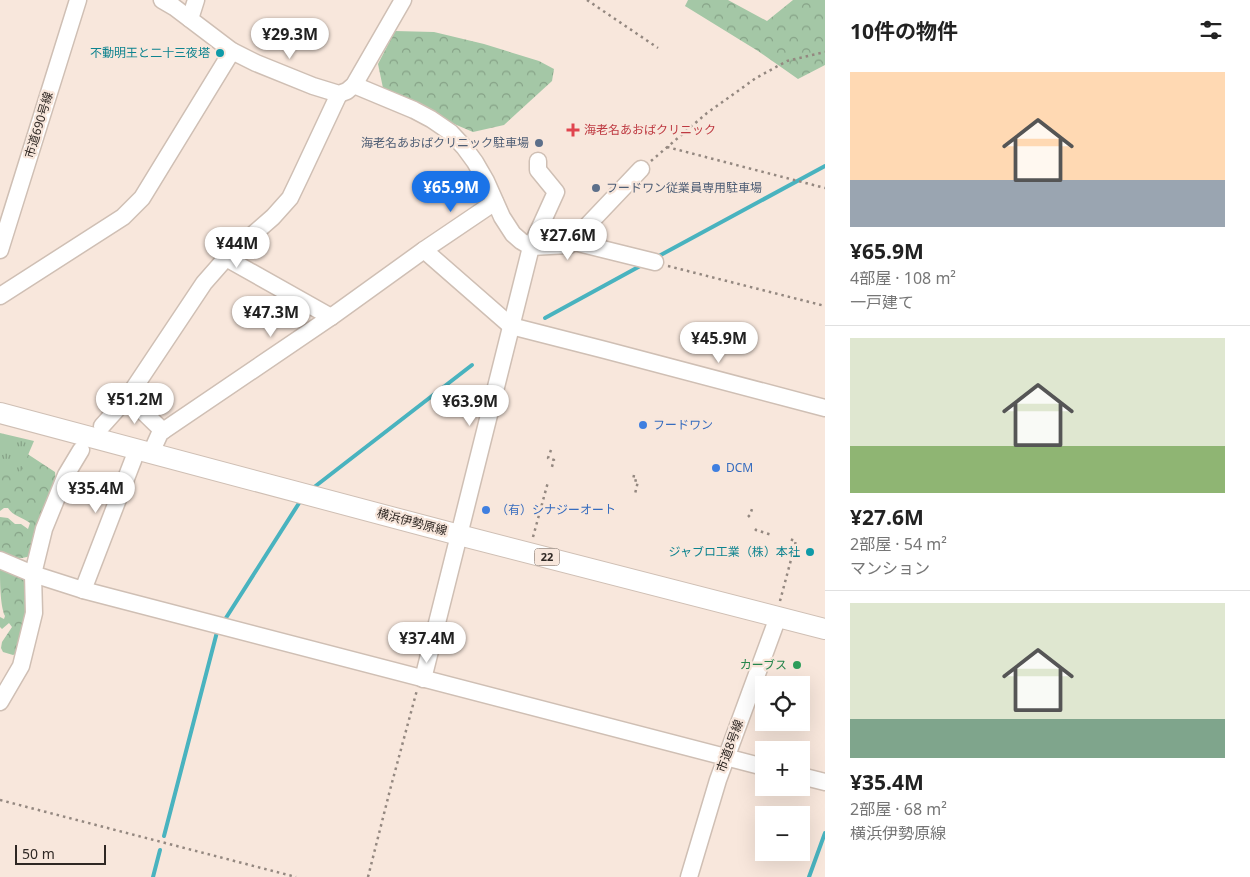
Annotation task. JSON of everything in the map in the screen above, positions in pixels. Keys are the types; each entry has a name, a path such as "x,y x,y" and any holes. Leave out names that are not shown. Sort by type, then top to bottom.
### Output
{"main road":[{"name":"横浜伊勢原線","path":"0,413 459,535 778,613 825,630"}],"street":[{"name":"市道690号線","path":"0,250 78,0"},
{"path":"162,0 232,50 256,63 313,86 339,94 347,91 354,85 403,0"},
{"path":"190,19 196,0"},
{"path":"0,296 123,216 142,198 232,50"},
{"path":"354,85 414,110 450,132 475,162 486,181 502,217 513,234 531,247 569,245 574,242 641,169"},
{"path":"102,426 128,397 204,283 226,258 273,217 290,198 339,94"},
{"path":"423,678 531,247 546,222 556,192 538,170 538,161"},
{"path":"83,590 144,451 163,430 495,202"},
{"path":"574,242 648,260"},
{"path":"424,250 511,326 825,408"},
{"path":"226,258 330,317"},
{"path":"128,397 163,430"},
{"path":"0,702 21,666 34,614 33,574 44,529 66,475 81,450"},
{"path":"0,560 33,574 83,590 755,765"},
{"name":"市道8号線","path":"688,877 718,780 778,613"},
{"path":"810,778 825,782"}],"path":[{"path":"587,0 658,48"},
{"path":"641,169 707,113 756,78 787,61 825,52"},
{"path":"667,147 825,188"},
{"path":"648,260 825,306"},
{"path":"550,450 548,458 554,460 551,470"},
{"path":"634,475 633,480 638,481 635,494"},
{"path":"533,540 548,482"},
{"path":"748,517 753,506"},
{"path":"755,529 772,535"},
{"path":"778,613 796,541 789,539"},
{"path":"368,877 415,695 423,678"},
{"path":"0,800 296,877"}],"green space":[{"path":"688,0 728,0 767,21 793,0 825,0 825,65 798,79 758,51 685,6"},
{"path":"395,31 434,32 484,44 539,61 554,69 552,81 504,125 473,132 405,103 383,88 378,64"},
{"path":"0,433 34,441 19,476 0,470"},
{"path":"26,453 55,472 56,483 49,494 32,555 25,558 12,558 0,555 0,517 8,518 15,524 21,524 28,529 30,523 15,515 8,508 0,511 0,463"},
{"path":"0,566 32,579 18,653 13,655 3,652 1,648 2,642 12,627 9,623 2,629 0,627 0,617 4,619 5,616 1,599"}],"waterway":[{"path":"657,257 825,166"},
{"path":"545,318 642,265"},
{"path":"313,488 472,365"},
{"path":"224,621 301,500"},
{"path":"164,836 217,632"},
{"path":"809,877 825,833"},
{"path":"153,877 160,850"}],"place":[{"name":"不動明王と二十三夜塔","path":"220,53"},
{"name":"海老名あおばクリニック","path":"573,130"},
{"name":"海老名あおばクリニック駐車場","path":"539,143"},
{"name":"フードワン従業員専用駐車場","path":"596,188"},
{"name":"フードワン","path":"643,425"},
{"name":"DCM","path":"716,468"},
{"name":"（有）シナジーオート","path":"486,510"},
{"name":"ジャブロ工業（株）本社","path":"810,552"},
{"name":"カーブス","path":"797,665"}]}
